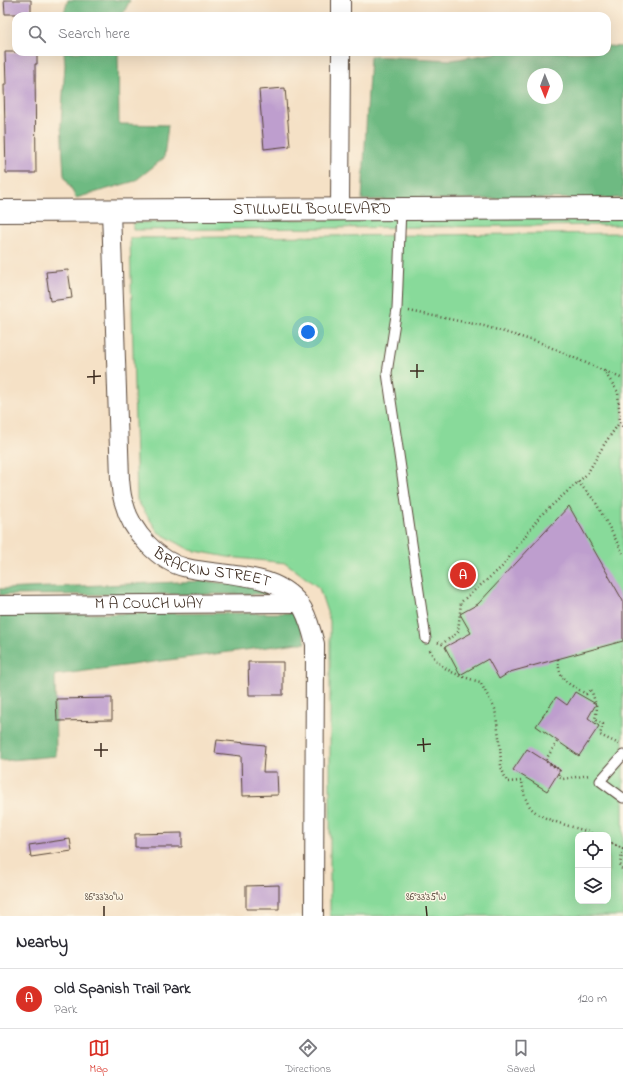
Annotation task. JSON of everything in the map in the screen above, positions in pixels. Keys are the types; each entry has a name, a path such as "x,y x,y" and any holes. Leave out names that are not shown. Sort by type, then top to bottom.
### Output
{"street":[{"path":"341,0 341,12"},
{"path":"340,209 341,56"},
{"name":"STILLWELL BOULEVARD","path":"0,211 623,208"},
{"name":"BRACKIN STREET","path":"111,211 120,479 124,504 134,525 140,536 161,556 185,568 265,581 277,586 298,603 310,625 315,644 314,916"},
{"name":"M A COUCH WAY","path":"0,605 298,603"}],"lane":[{"path":"401,208 397,309 387,373 426,638"},
{"path":"623,755 600,781 623,798"}],"path":[{"path":"397,309 513,333 541,343 623,379"},
{"path":"604,370 618,392 620,422 623,428"},
{"path":"426,638 442,644 458,632 461,602 503,566 540,516 587,474 605,443 620,422"},
{"path":"578,482 595,501 623,553"},
{"path":"426,638 433,658 451,672 480,682 495,710 500,744 501,768 507,782 522,781 525,796 531,808 545,818 586,832"},
{"path":"558,659 558,670 564,682 586,694 591,689 597,708 595,720 603,724 600,735 623,746"},
{"path":"557,742 545,760 560,770 558,775 563,779 596,773"},
{"path":"611,843 623,849 620,864 623,872"}],"green space":[{"path":"68,0 130,0 124,12 64,12"},
{"path":"611,46 623,47 623,198 362,200 370,56 452,60 477,56 611,56"},
{"path":"64,56 118,56 119,124 168,125 164,158 135,181 76,198 64,175 61,124"},
{"path":"623,217 623,225 133,230 133,223 199,220"},
{"path":"623,233 623,916 330,916 330,621 319,588 286,563 228,557 190,550 158,532 137,500 130,238"},
{"path":"205,581 248,586 273,594 0,595 0,589"},
{"path":"294,613 302,629 306,643 55,675 56,756 0,761 0,614"}],"building":[{"path":"4,0 31,0 31,12 12,12 12,14 5,14"},
{"path":"5,52 12,52 12,56 37,56 37,64 35,64 36,173 6,173 4,85 6,85"},
{"path":"285,88 290,146 264,149 259,90"},
{"path":"68,270 72,298 50,301 46,272"},
{"path":"569,506 623,601 623,641 510,672 499,679 488,659 460,675 445,647 471,633 460,614 478,604"},
{"path":"248,662 283,662 283,695 249,695"},
{"path":"575,692 596,704 588,718 599,726 579,756 536,726 556,697 567,705"},
{"path":"112,698 112,720 57,721 56,699"},
{"path":"217,740 265,745 263,772 277,772 278,795 242,796 241,756 215,753"},
{"path":"527,749 560,770 547,791 513,770"},
{"path":"182,833 182,847 135,847 135,834"},
{"path":"70,839 72,851 31,857 29,845"},
{"path":"279,885 279,909 246,909 246,886"}],"place":[{"name":"Old Spanish Trail Park","path":"463,575"}]}
